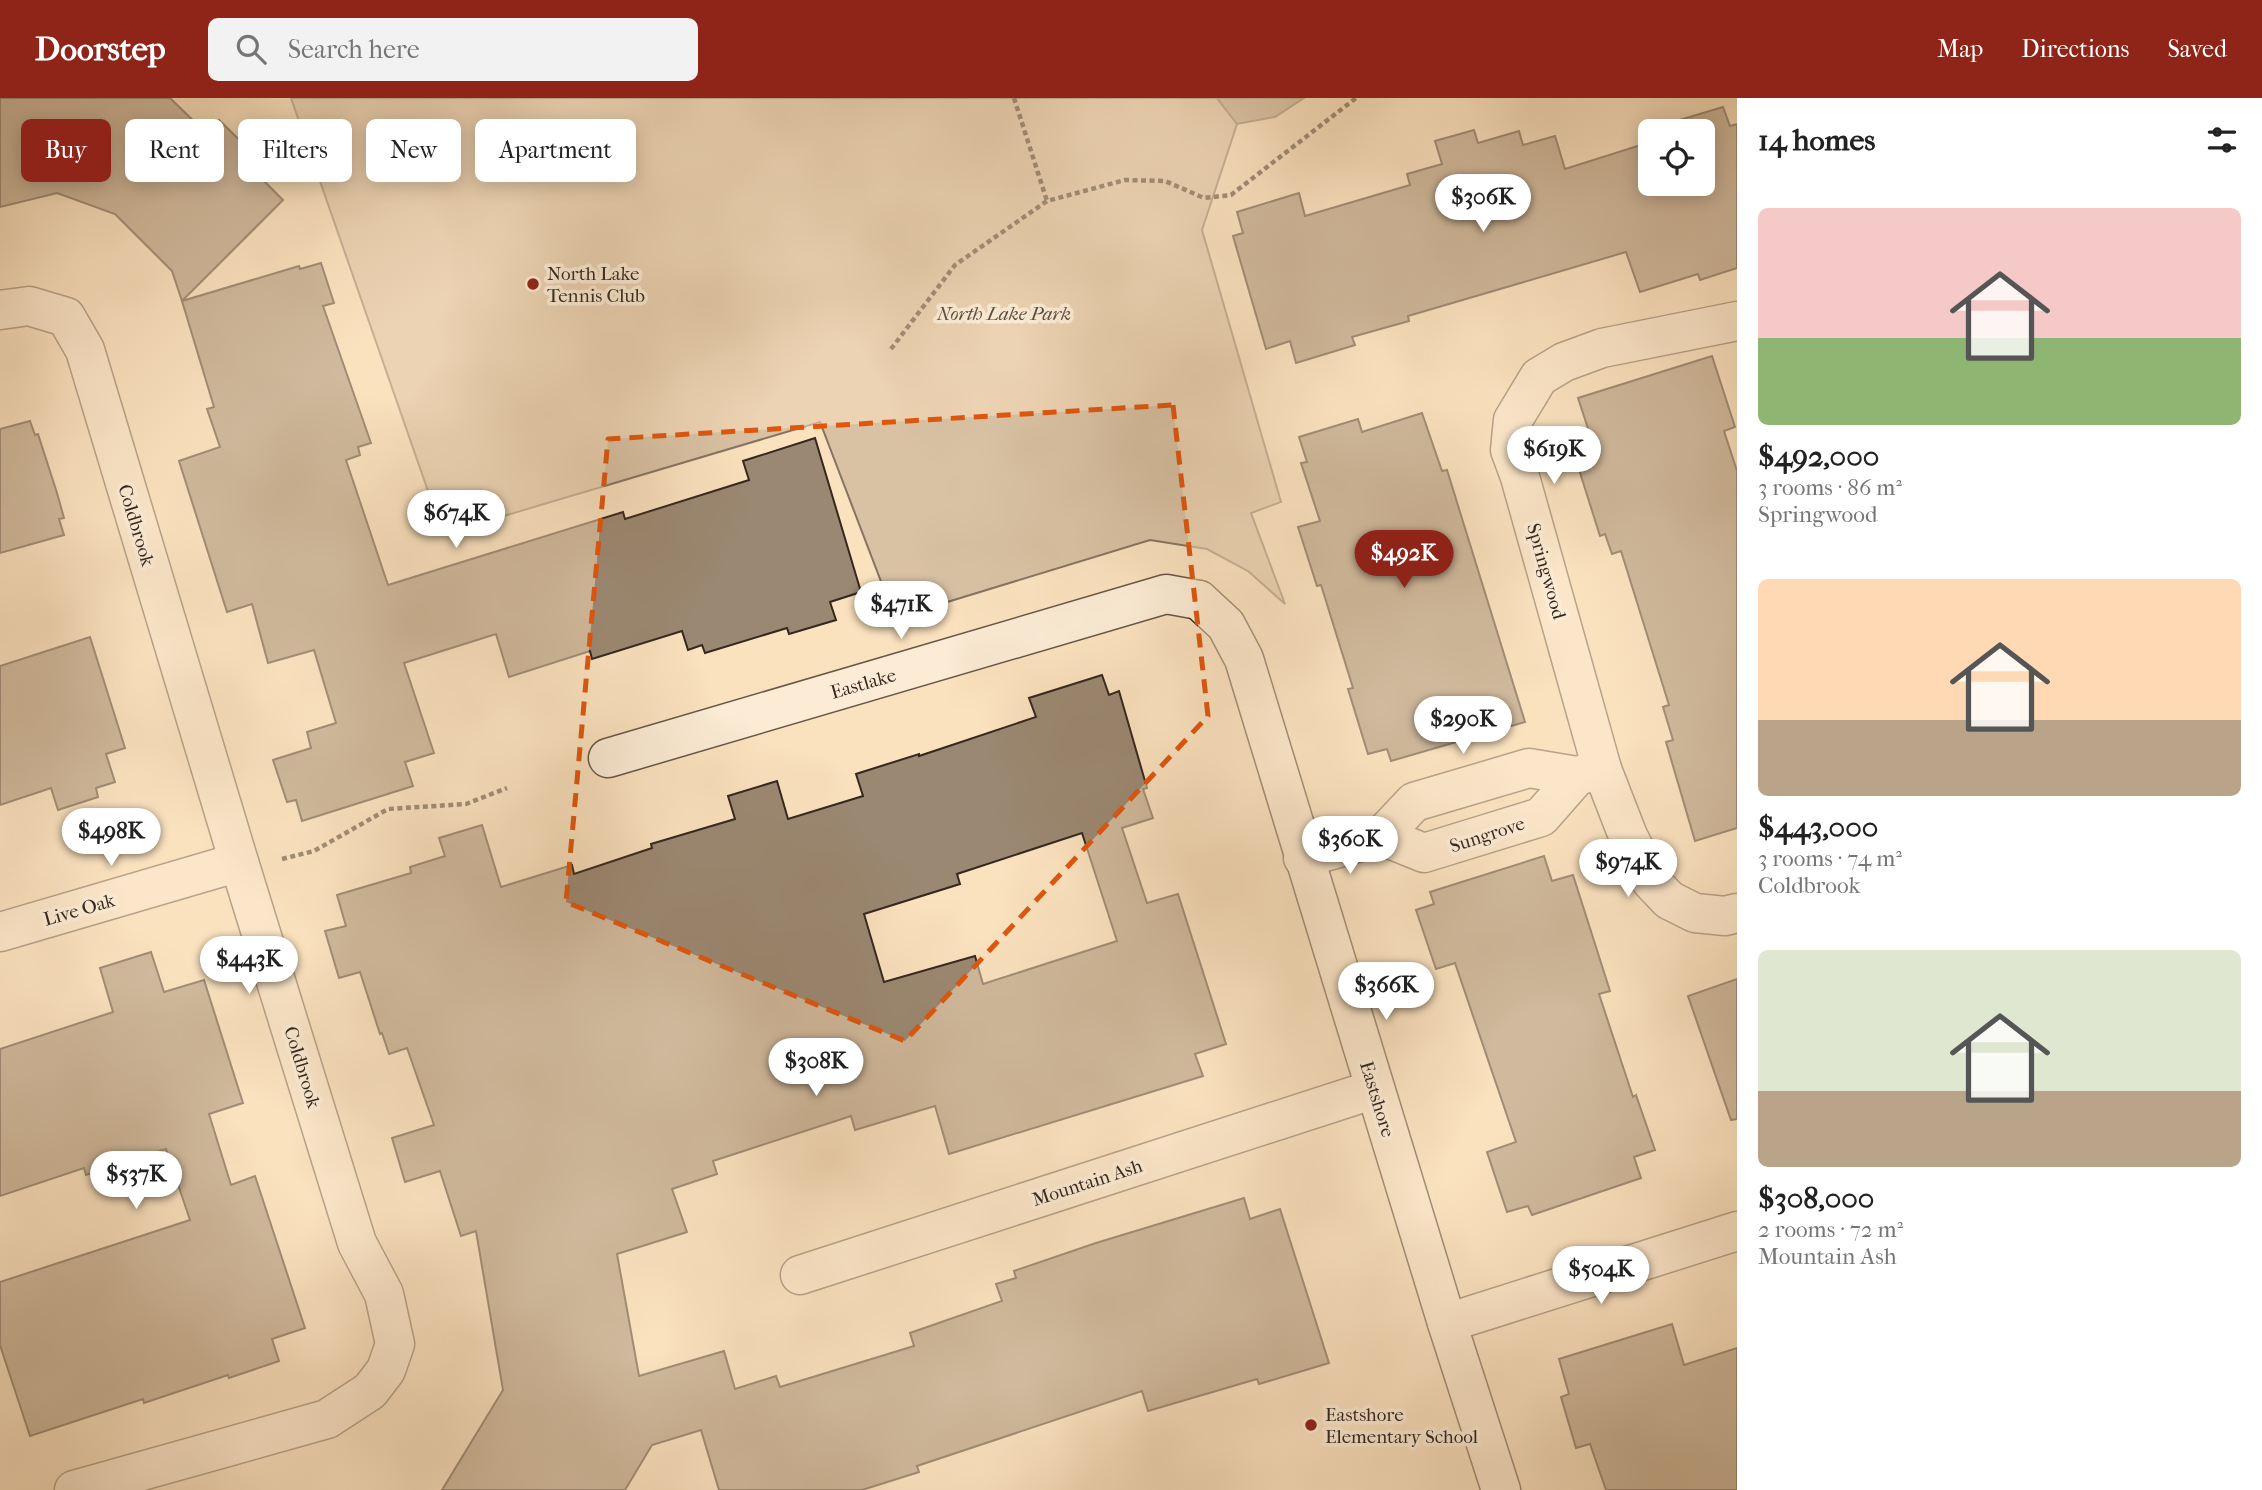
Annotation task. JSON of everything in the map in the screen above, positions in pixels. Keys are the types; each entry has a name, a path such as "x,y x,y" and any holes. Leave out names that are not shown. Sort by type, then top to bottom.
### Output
{"street":[{"name":"Coldbrook","path":"0,310 29,306 66,317 85,350 357,1242 384,1294 395,1344 386,1370 370,1391 327,1419 74,1490"},
{"name":"Springwood","path":"1737,321 1602,348 1563,362 1539,377 1513,421 1510,450 1520,477 1589,772 1628,836 1651,881 1669,900 1695,913 1737,913"},
{"name":"Eastlake","path":"608,758 1166,594 1199,600"},
{"name":"Eastshore","path":"1199,600 1226,625 1244,659 1303,858 1501,1490"},
{"path":"1303,858 1382,836 1415,802 1529,768 1589,772"},
{"name":"Sungrove","path":"1382,836 1424,853 1541,817 1589,772"},
{"name":"Live Oak","path":"0,932 239,862"},
{"name":"Mountain Ash","path":"800,1275 1375,1088"},
{"path":"1447,1323 1737,1231"}],"path":[{"path":"1014,98 1047,201"},
{"path":"891,349 955,265 1047,201 1125,180 1165,181 1204,198 1231,195 1356,98"},
{"path":"281,859 314,851 388,809 466,804 507,788"}],"highlighted area":[{"path":"1173,405 1208,716 905,1041 566,902 608,439"}],"green space":[{"name":"North Lake Park","path":"291,98 1217,98 1237,124 1202,230 1281,502 1251,513 1285,604 1248,571 1207,549 1150,540 895,618 820,422 443,534 320,182 352,182 352,119 298,119"}],"shaded area":[{"path":"1217,98 1304,98 1275,117 1237,124"}],"building":[{"path":"0,98 170,98 192,119 125,119 125,182 224,182 224,125 238,139 238,182 265,182 283,200 182,301 172,271 115,214 57,193 0,207"},
{"path":"1723,107 1730,126 1737,124 1737,268 1700,280 1698,274 1640,292 1626,252 1408,316 1409,321 1352,337 1355,345 1296,363 1290,341 1266,349 1233,236 1243,233 1237,212 1299,193 1305,216 1410,185 1407,174 1442,164 1435,141 1474,130 1478,143 1519,131 1523,145 1555,136 1565,169 1638,146 1638,196 1715,196 1715,119 1683,119"},
{"path":"321,263 334,303 323,306 371,443 358,447 360,455 346,460 388,585 623,512 625,519 749,480 743,461 815,438 861,592 830,602 836,620 789,634 787,628 705,653 702,645 688,650 682,631 592,659 590,651 509,677 496,634 404,663 434,753 405,762 413,786 302,821 296,800 287,802 273,760 311,748 307,732 336,723 314,650 268,663 252,604 227,612 179,461 220,447 207,409 214,407 182,301 299,266 300,269"},
{"path":"1712,356 1735,427 1724,431 1737,471 1737,828 1695,841 1666,742 1673,740 1663,707 1669,705 1621,551 1612,554 1605,534 1600,536 1576,460 1596,453 1578,398"},
{"path":"1422,413 1442,471 1447,470 1525,722 1391,761 1387,749 1368,754 1348,689 1353,688 1321,585 1317,586 1298,527 1320,521 1301,463 1307,462 1299,437 1358,419 1362,432"},
{"path":"30,421 35,435 38,434 57,493 64,518 59,519 64,535 0,553 0,429"},
{"path":"90,637 125,748 106,754 115,782 96,788 98,797 58,810 51,788 0,805 0,666"},
{"path":"1102,675 1109,695 1119,691 1147,788 1143,789 1153,818 1122,828 1147,903 1178,894 1226,1044 1195,1054 1203,1076 949,1154 935,1106 855,1130 851,1116 713,1161 717,1174 672,1189 687,1232 617,1254 639,1376 724,1351 735,1389 776,1376 780,1387 914,1346 910,1333 1002,1301 996,1284 1016,1278 1014,1271 1244,1198 1250,1219 1280,1209 1329,1363 1259,1384 1257,1379 1148,1411 1142,1391 917,1466 919,1472 862,1490 719,1490 701,1430 652,1445 625,1490 442,1490 503,1390 476,1231 461,1236 440,1171 405,1182 392,1138 434,1125 407,1048 389,1054 360,972 339,978 325,931 346,926 337,895 411,873 410,867 445,856 439,838 482,825 501,887 572,865 574,874 652,848 651,844 735,819 728,796 777,781 788,819 863,796 856,774 1036,717 1029,698","holes":["1082,833 1117,941 983,984 975,956 884,982 864,914 960,884 957,874"]},
{"path":"1544,856 1552,881 1573,875 1610,991 1599,994 1633,1097 1636,1095 1655,1150 1634,1157 1641,1178 1532,1215 1528,1206 1507,1212 1487,1152 1516,1142 1455,963 1436,969 1416,910 1434,904 1430,892"},
{"path":"151,952 164,992 204,980 243,1103 209,1114 231,1185 255,1176 305,1328 272,1339 279,1361 144,1403 143,1399 30,1436 0,1345 0,1282 190,1220 166,1149 86,1175 84,1168 0,1196 0,1049 113,1012 100,968"},
{"path":"1737,979 1737,1119 1731,1120 1688,996"},
{"path":"1672,1324 1684,1365 1737,1348 1737,1490 1606,1490 1590,1444 1576,1448 1561,1397 1569,1394 1559,1359"}],"place":[{"name":"North Lake Tennis Club","path":"533,284"},
{"name":"Eastshore Elementary School","path":"1311,1425"}]}
